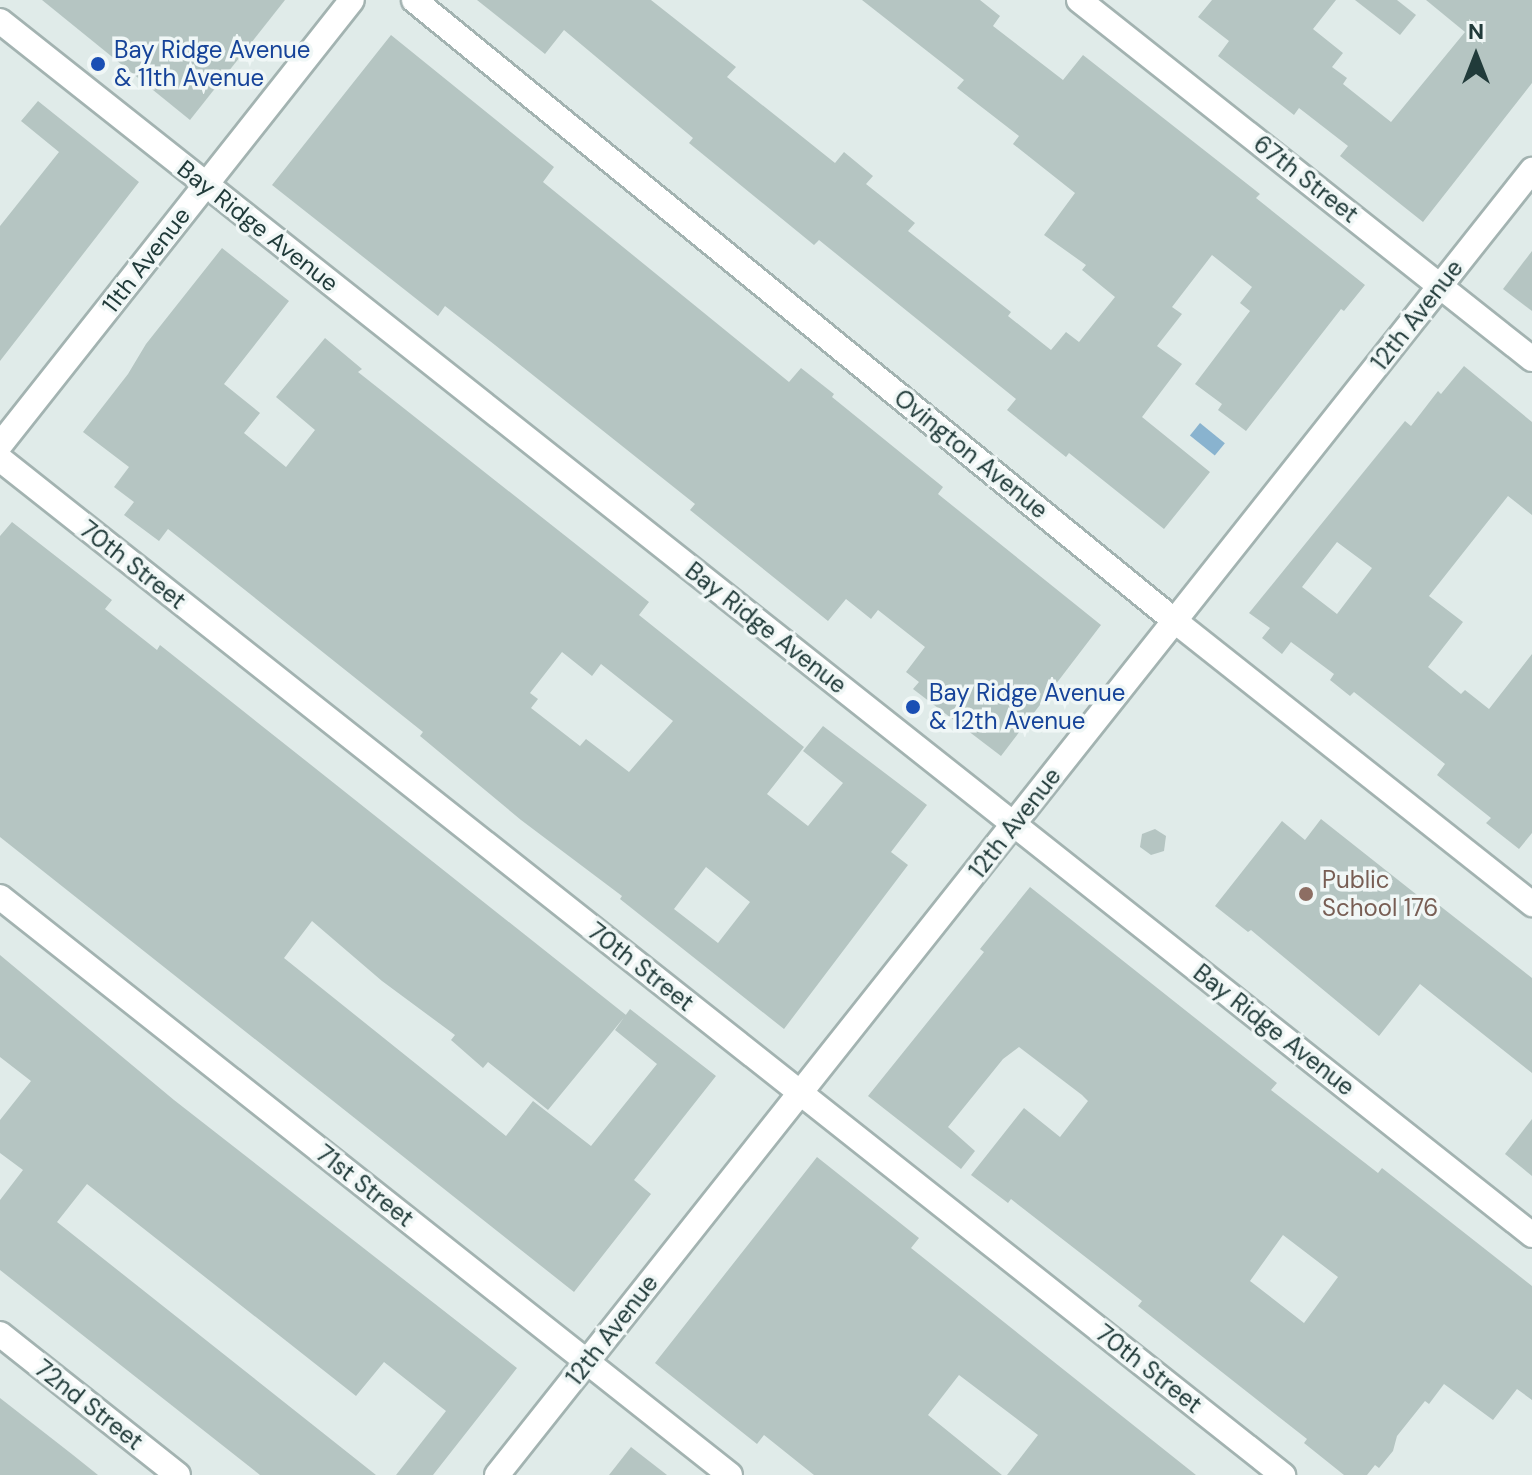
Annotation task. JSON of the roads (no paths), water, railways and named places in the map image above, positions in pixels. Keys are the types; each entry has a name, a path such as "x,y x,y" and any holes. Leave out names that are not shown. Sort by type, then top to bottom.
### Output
{"street":[{"name":"11th Avenue","path":"0,445 352,0"},
{"name":"Ovington Avenue","path":"414,0 1175,621 1532,904"},
{"name":"67th Street","path":"1079,0 1532,359"},
{"name":"Bay Ridge Avenue","path":"0,21 1532,1235"},
{"name":"12th Avenue","path":"497,1475 1532,170"},
{"name":"70th Street","path":"0,459 1283,1475"},
{"name":"71st Street","path":"0,897 730,1475"},
{"name":"72nd Street","path":"0,1334 178,1475"}],"water":[{"path":"1200,423 1225,443 1215,456 1190,435"}],"place":[{"name":"Bay Ridge Avenue & 11th Avenue","path":"98,64"},
{"name":"Bay Ridge Avenue & 12th Avenue","path":"913,707"},
{"name":"Public School 176","path":"1306,894"}]}
